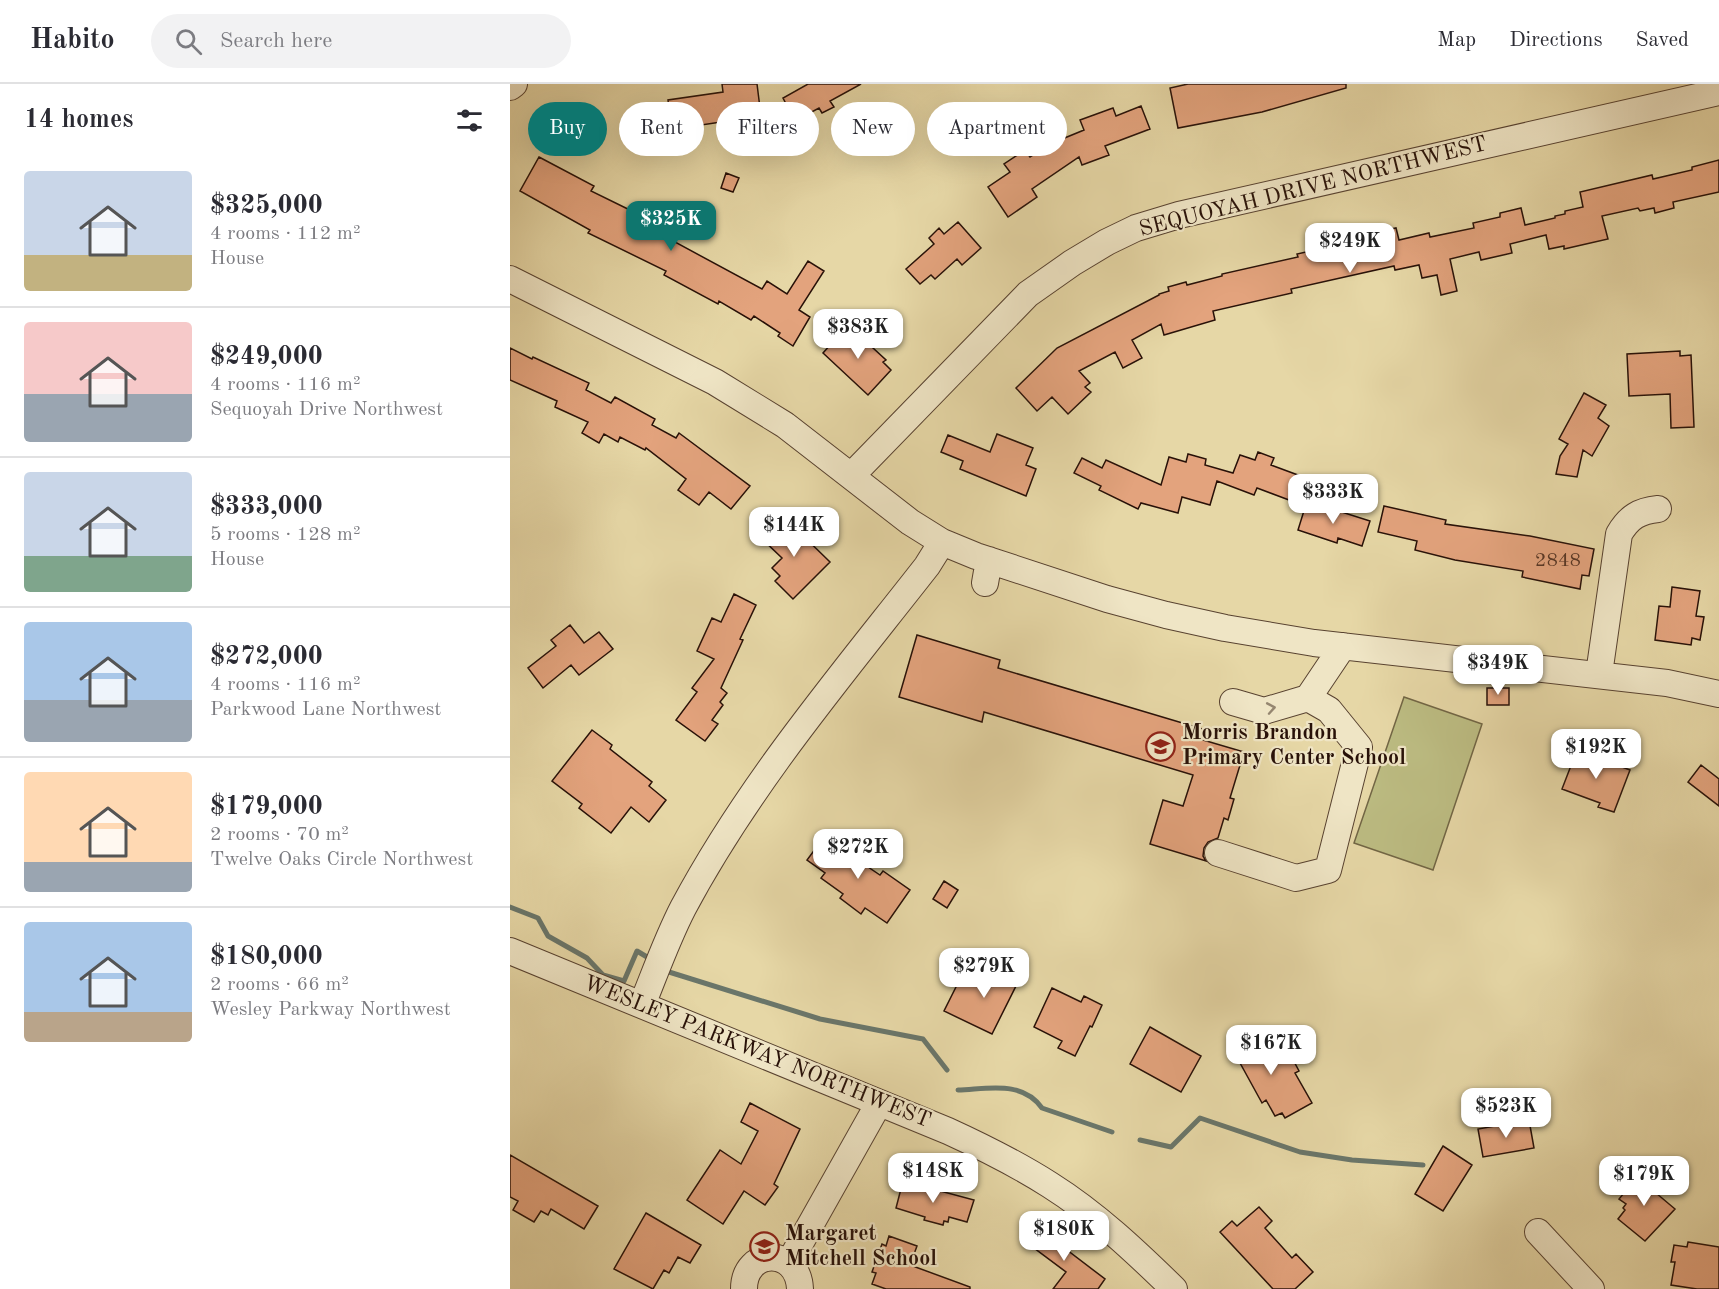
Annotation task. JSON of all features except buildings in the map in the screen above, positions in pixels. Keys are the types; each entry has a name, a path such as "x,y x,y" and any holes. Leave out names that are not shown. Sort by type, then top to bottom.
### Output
{"street":[{"path":"510,87 514,84"},
{"name":"SEQUOYAH DRIVE NORTHWEST","path":"852,475 1028,294 1072,262 1136,228 1179,215 1719,92"},
{"path":"510,279 715,382 785,425 910,522 987,572 1225,628 1343,646 1667,683 1719,694"},
{"path":"1599,674 1619,534 1625,523 1633,516 1644,510 1658,509"},
{"path":"642,1005 682,910 739,814 785,747 927,566 942,542"},
{"path":"1233,702 1264,711 1308,698 1343,646"},
{"path":"1218,854 1296,878 1328,870 1359,747 1329,710 1308,698"},
{"name":"WESLEY PARKWAY NORTHWEST","path":"510,951 984,1148 1051,1185 1138,1253 1174,1289"},
{"path":"789,1263 879,1103"},
{"path":"1538,1232 1591,1289"},
{"path":"744,1289 747,1273 753,1265 761,1259 771,1257 780,1258 796,1270 800,1279 800,1289"}],"green space":[{"path":"1404,697 1482,724 1433,870 1354,843"}],"waterway":[{"path":"510,907 538,918 548,936 587,958 603,975 624,981 637,951 647,957"},
{"path":"669,972 820,1019 923,1039 947,1070"},
{"path":"958,1090 992,1088 1015,1090 1025,1093 1042,1108 1112,1132"},
{"path":"1140,1140 1171,1147 1200,1118 1300,1152 1352,1160 1423,1165"}],"place":[{"name":"Morris Brandon Primary Center School","path":"1161,746"},
{"name":"Margaret Mitchell School","path":"764,1247"}]}
